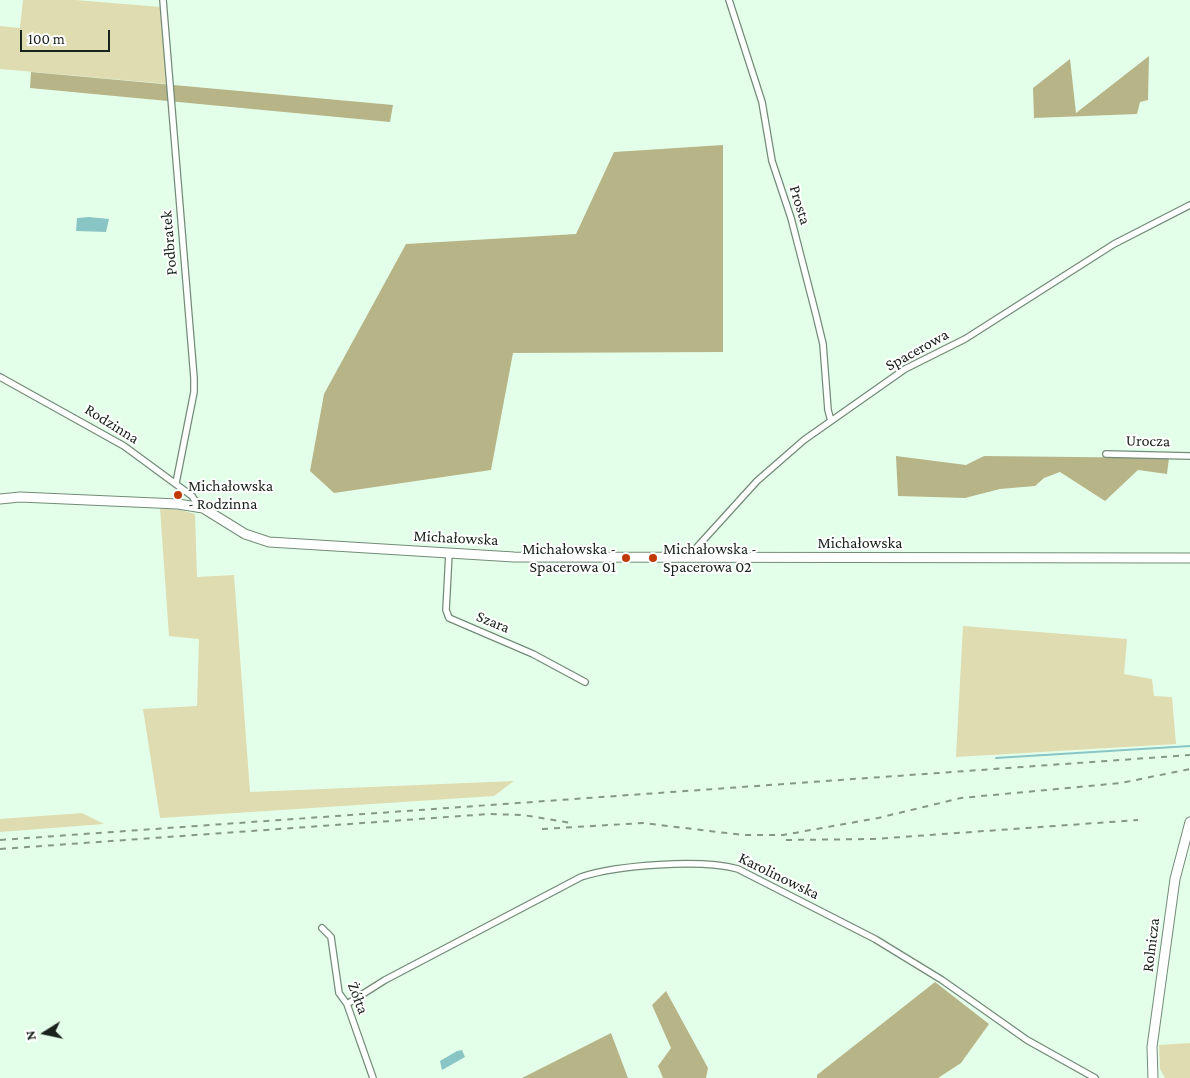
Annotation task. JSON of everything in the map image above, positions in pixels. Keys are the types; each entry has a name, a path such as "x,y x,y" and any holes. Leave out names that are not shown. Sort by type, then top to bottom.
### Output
{"street":[{"name":"Podbratek","path":"163,0 194,378 194,392 176,483"},
{"name":"Prosta","path":"729,0 762,102 772,161 791,218 816,315 823,344 828,410 832,421"},
{"name":"Spacerowa","path":"687,558 757,482 800,443 905,369 965,340 1114,244 1190,205"},
{"name":"Rodzinna","path":"0,377 124,446 192,496 199,507"},
{"name":"Urocza","path":"1106,454 1190,456"},
{"name":"Michałowska","path":"0,498 150,502 199,507 245,534 269,542 514,557 1190,558"},
{"name":"Szara","path":"449,553 446,610 449,618 533,654 585,682"},
{"name":"Rolnicza","path":"1154,1077 1152,1046 1175,879 1190,822"},
{"name":"Karolinowska","path":"347,1004 385,980 581,877 597,872 651,866 722,865 738,869 875,939 942,980 1027,1040 1095,1078"},
{"name":"Żółta","path":"322,928 331,937 337,986 347,1004 373,1078"}],"shaded area":[{"path":"23,0 75,0 161,7 168,84 0,69 0,26 20,28"},
{"path":"1149,56 1148,100 1140,102 1137,114 1034,118 1033,88 1070,59 1076,113"},
{"path":"31,72 393,105 390,122 30,88"},
{"path":"723,145 723,352 513,353 491,470 334,493 310,471 324,394 406,244 576,234 614,152"},
{"path":"896,456 966,465 984,456 1169,458 1167,474 1138,470 1105,501 1060,472 1044,478 1035,486 1000,489 965,498 898,496"},
{"path":"160,508 181,510 195,514 197,577 234,575 250,792 514,781 494,796 160,818 143,709 197,706 199,639 169,636"},
{"path":"963,626 1127,639 1124,674 1152,679 1154,696 1172,697 1176,744 956,757"},
{"path":"82,813 104,824 0,832 0,819"},
{"path":"935,982 989,1024 961,1063 938,1078 817,1078 817,1075"},
{"path":"666,991 708,1068 706,1078 663,1078 658,1066 671,1048 652,1005"},
{"path":"611,1033 628,1078 522,1078"},
{"path":"1190,1043 1190,1078 1165,1078 1160,1069 1159,1045"}],"water":[{"path":"77,218 109,219 106,232 76,231"},
{"path":"462,1050 465,1057 442,1070 440,1061"}],"waterway":[{"path":"996,758 1190,746"}],"railway":[{"path":"0,840 1190,755"},
{"path":"542,829 643,823 743,835 783,835 878,818 961,798 1121,783 1190,769"},
{"path":"0,849 489,814 523,815 571,823"},
{"path":"786,840 874,839 1138,820"}],"place":[{"name":"Michałowska - Rodzinna","path":"178,495"},
{"name":"Michałowska - Spacerowa 01","path":"626,558"},
{"name":"Michałowska - Spacerowa 02","path":"653,558"}]}
